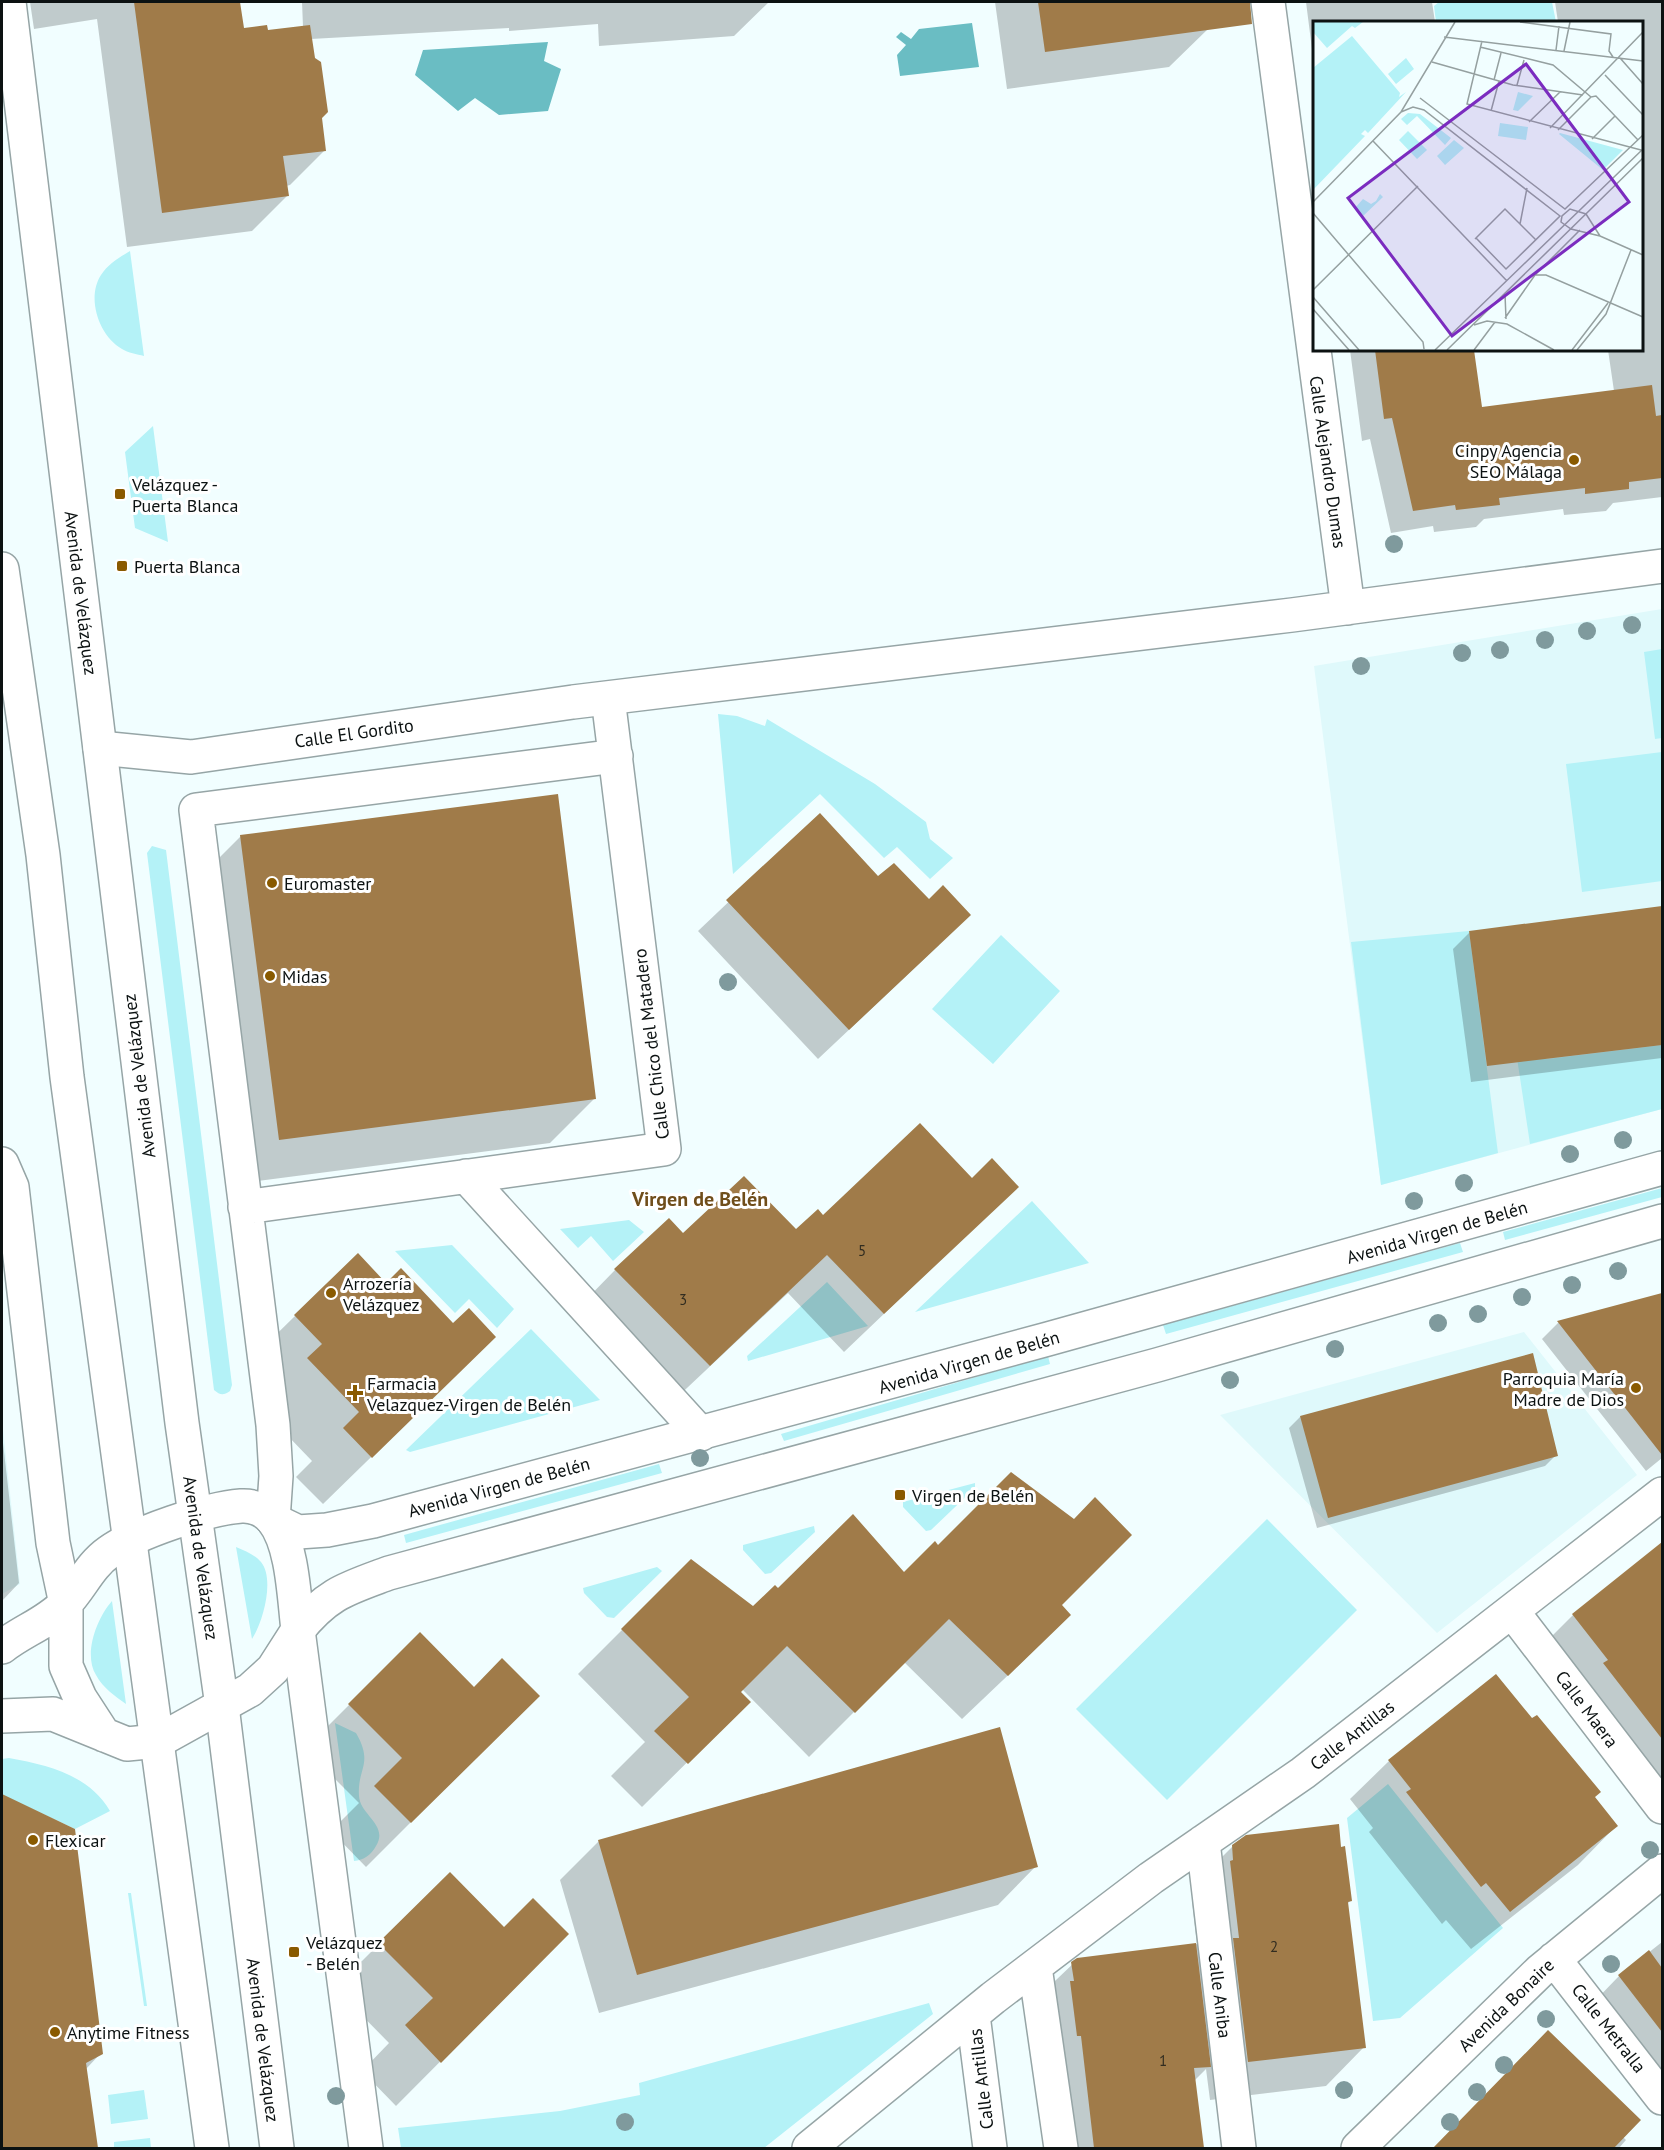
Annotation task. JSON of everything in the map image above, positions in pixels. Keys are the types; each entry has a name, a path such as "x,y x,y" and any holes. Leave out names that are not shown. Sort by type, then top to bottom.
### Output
{"street":[{"name":"Avenida de Velázquez","path":"9,2 194,1516 222,1706 277,2148"},
{"name":"Calle Alejandro Dumas","path":"1268,2 1313,343"},
{"name":"Calle Alejandro Dumas","path":"1314,351 1348,608"},
{"path":"1348,608 1662,566"},
{"path":"2,569 7,644 43,855 67,1077 212,2148"},
{"name":"Calle El Gordito","path":"100,748 191,757 608,698 1348,608"},
{"name":"Calle Chico del Matadero","path":"245,1207 664,1149 608,698"},
{"path":"366,2148 286,1545 273,1520 276,1476 273,1425 196,810 616,756"},
{"path":"2,1164 12,1187 52,1533 66,1604 66,1666 80,1698 104,1735"},
{"name":"Avenida Virgen de Belén","path":"2,1647 18,1634 44,1622 66,1604 92,1566 108,1552 130,1540 194,1516 243,1506 259,1509 273,1520 298,1532 327,1530 980,1360 1137,1313 1347,1257 1662,1168"},
{"path":"466,1176 701,1434"},
{"path":"2,1716 53,1714 127,1744 158,1741 250,1690 273,1669 316,1607 339,1592 389,1573 1157,1365 1662,1221"},
{"name":"Calle Antillas","path":"990,2148 974,2015 1151,1878 1303,1773 1662,1494"},
{"name":"Calle Maera","path":"1512,1611 1662,1807"},
{"name":"Calle Aniba","path":"1203,1842 1239,2148"},
{"name":"Avenida Bonaire","path":"1358,2148 1554,1959 1662,1871"},
{"name":"Calle Metralla","path":"1554,1959 1662,2098"},
{"path":"1035,1967 1060,2148"},
{"path":"809,2148 974,2015"}],"shaded area":[{"path":"1439,2 1552,2 1556,21 1436,21 1434,6"},
{"path":"972,23 979,67 900,76 897,55 906,45 896,37 901,32 911,39 919,29"},
{"path":"548,42 544,61 561,69 548,111 499,115 475,98 458,111 415,75 423,50"},
{"path":"130,251 144,356 127,352 114,343 101,326 95,305 97,284 101,275 118,258"},
{"path":"153,426 168,542 135,528 125,452"},
{"path":"1662,609 1662,1109 1381,1185 1314,666"},
{"path":"1662,649 1662,738 1655,739 1644,652"},
{"path":"718,714 737,716 765,726 767,719 875,784 926,822 930,839 953,858 930,879 897,847 884,858 820,794 733,874"},
{"path":"1662,752 1662,881 1582,892 1566,764"},
{"path":"152,846 166,850 232,1385 230,1391 223,1394 214,1390 147,853"},
{"path":"1469,931 1498,1153 1381,1185 1351,942"},
{"path":"1001,935 1060,991 993,1064 932,1009"},
{"path":"1662,1045 1662,1109 1530,1144 1517,1058 1547,1059"},
{"path":"1662,1188 1662,1197 1505,1240 1503,1232"},
{"path":"1032,1201 1089,1263 915,1312"},
{"path":"629,1220 644,1232 613,1261 591,1236 578,1248 560,1229"},
{"path":"1460,1243 1463,1252 1166,1334 1163,1325"},
{"path":"452,1245 514,1309 497,1328 469,1299 455,1313 395,1251"},
{"path":"827,1282 868,1326 748,1361 747,1356"},
{"path":"531,1329 600,1400 410,1452 406,1450"},
{"path":"1524,1332 1637,1475 1437,1633 1220,1415"},
{"path":"1048,1356 1050,1364 784,1441 781,1434"},
{"path":"2,1420 20,1584 2,1594"},
{"path":"659,1464 662,1473 406,1543 404,1535"},
{"path":"975,1483 975,1488 931,1530 926,1531 903,1507 903,1502"},
{"path":"1267,1519 1357,1610 1167,1800 1076,1709"},
{"path":"814,1526 815,1532 771,1573 765,1574 743,1550 743,1545"},
{"path":"236,1547 261,1562 267,1579 263,1612 252,1639"},
{"path":"657,1567 662,1571 614,1618 607,1617 584,1593 583,1588"},
{"path":"112,1601 126,1704 99,1680 92,1666 91,1647 97,1626"},
{"path":"335,1723 356,1733 361,1743 364,1759 359,1796 364,1809 379,1832 379,1839 372,1852 354,1861"},
{"path":"9,1758 53,1768 79,1780 101,1799 110,1811 75,1829 11,1799 2,1804 2,1759"},
{"path":"1388,1784 1503,1928 1400,2018 1373,2021 1347,1818"},
{"path":"128,1893 131,1893 147,2006 144,2006"},
{"path":"929,2003 933,2014 764,2148 401,2148 398,2128 560,2111 640,2095 639,2083"},
{"path":"144,2090 148,2119 111,2124 108,2095"},
{"path":"150,2138 151,2148 114,2148 114,2142"}],"building":[{"path":"134,2 240,2 244,28 267,25 268,30 310,25 315,58 321,62 328,112 322,118 326,151 283,156 289,196 162,213"},
{"path":"1038,2 1250,2 1252,24 1045,52"},
{"path":"1375,351 1474,351 1482,407 1652,385 1656,416 1662,415 1662,478 1629,482 1629,489 1585,494 1585,488 1499,498 1500,505 1456,510 1455,505 1413,511 1392,418 1384,419"},
{"path":"558,794 596,1099 279,1140 240,835"},
{"path":"820,813 878,876 894,863 929,899 943,885 971,915 849,1030 726,900"},
{"path":"1662,906 1662,1045 1487,1066 1469,931"},
{"path":"920,1123 972,1178 992,1158 1019,1187 884,1314 827,1255 710,1366 614,1269 669,1218 683,1233 744,1176 796,1229 818,1209 823,1215"},
{"path":"358,1253 386,1283 401,1268 453,1323 469,1308 496,1337 372,1458 343,1428 359,1412 307,1358 322,1344 294,1315"},
{"name":"Parroquia María Madre de Dios","path":"1662,1293 1662,1455 1557,1321"},
{"path":"1533,1353 1558,1456 1328,1518 1300,1416"},
{"path":"1011,1472 1074,1519 1095,1497 1132,1535 1062,1605 1071,1615 1008,1676 949,1619 855,1713 787,1646 741,1692 751,1702 688,1764 654,1731 689,1697 621,1629 691,1559 753,1606 775,1585 778,1588 853,1514 904,1572 935,1541 938,1545"},
{"path":"1662,1542 1662,1739 1603,1663 1608,1660 1572,1614"},
{"path":"420,1632 474,1687 502,1658 540,1696 411,1823 374,1786 402,1758 348,1704"},
{"path":"1496,1674 1532,1718 1537,1715 1601,1792 1595,1797 1618,1826 1510,1912 1486,1883 1481,1887 1406,1792 1411,1789 1388,1760"},
{"path":"1000,1727 1038,1867 637,1975 598,1840"},
{"path":"2,1794 75,1829 103,2054 86,2063 98,2148 2,2148"},
{"path":"1339,1824 1341,1847 1345,1846 1352,1901 1348,1902 1366,2048 1248,2062 1233,1938 1239,1938 1230,1861 1233,1860 1232,1845 1246,1835"},
{"path":"450,1872 504,1927 533,1898 569,1934 441,2063 405,2025 433,1998 378,1943"},
{"path":"1196,1943 1211,2067 1194,2068 1204,2148 1094,2148 1081,2036 1077,2036 1070,1981 1074,1981 1071,1962 1077,1958"},
{"path":"1649,1950 1662,1968 1662,2032 1618,1975"},
{"path":"1548,2030 1641,2120 1614,2148 1433,2148"}],"place":[{"name":"Cinpy Agencia SEO Málaga","path":"1574,460"},
{"name":"Velázquez - Puerta Blanca","path":"120,494"},
{"name":"Puerta Blanca","path":"122,566"},
{"name":"Euromaster","path":"272,883"},
{"name":"Midas","path":"270,976"},
{"name":"Arrozería Velázquez","path":"331,1293"},
{"name":"Parroquia María Madre de Dios","path":"1636,1388"},
{"name":"Farmacia Velazquez-Virgen de Belén","path":"355,1393"},
{"name":"Virgen de Belén","path":"900,1495"},
{"name":"Flexicar","path":"33,1840"},
{"name":"Velázquez - Belén","path":"294,1952"},
{"name":"Anytime Fitness","path":"55,2032"}],"district":[{"name":"Virgen de Belén","path":"700,1199"}]}
